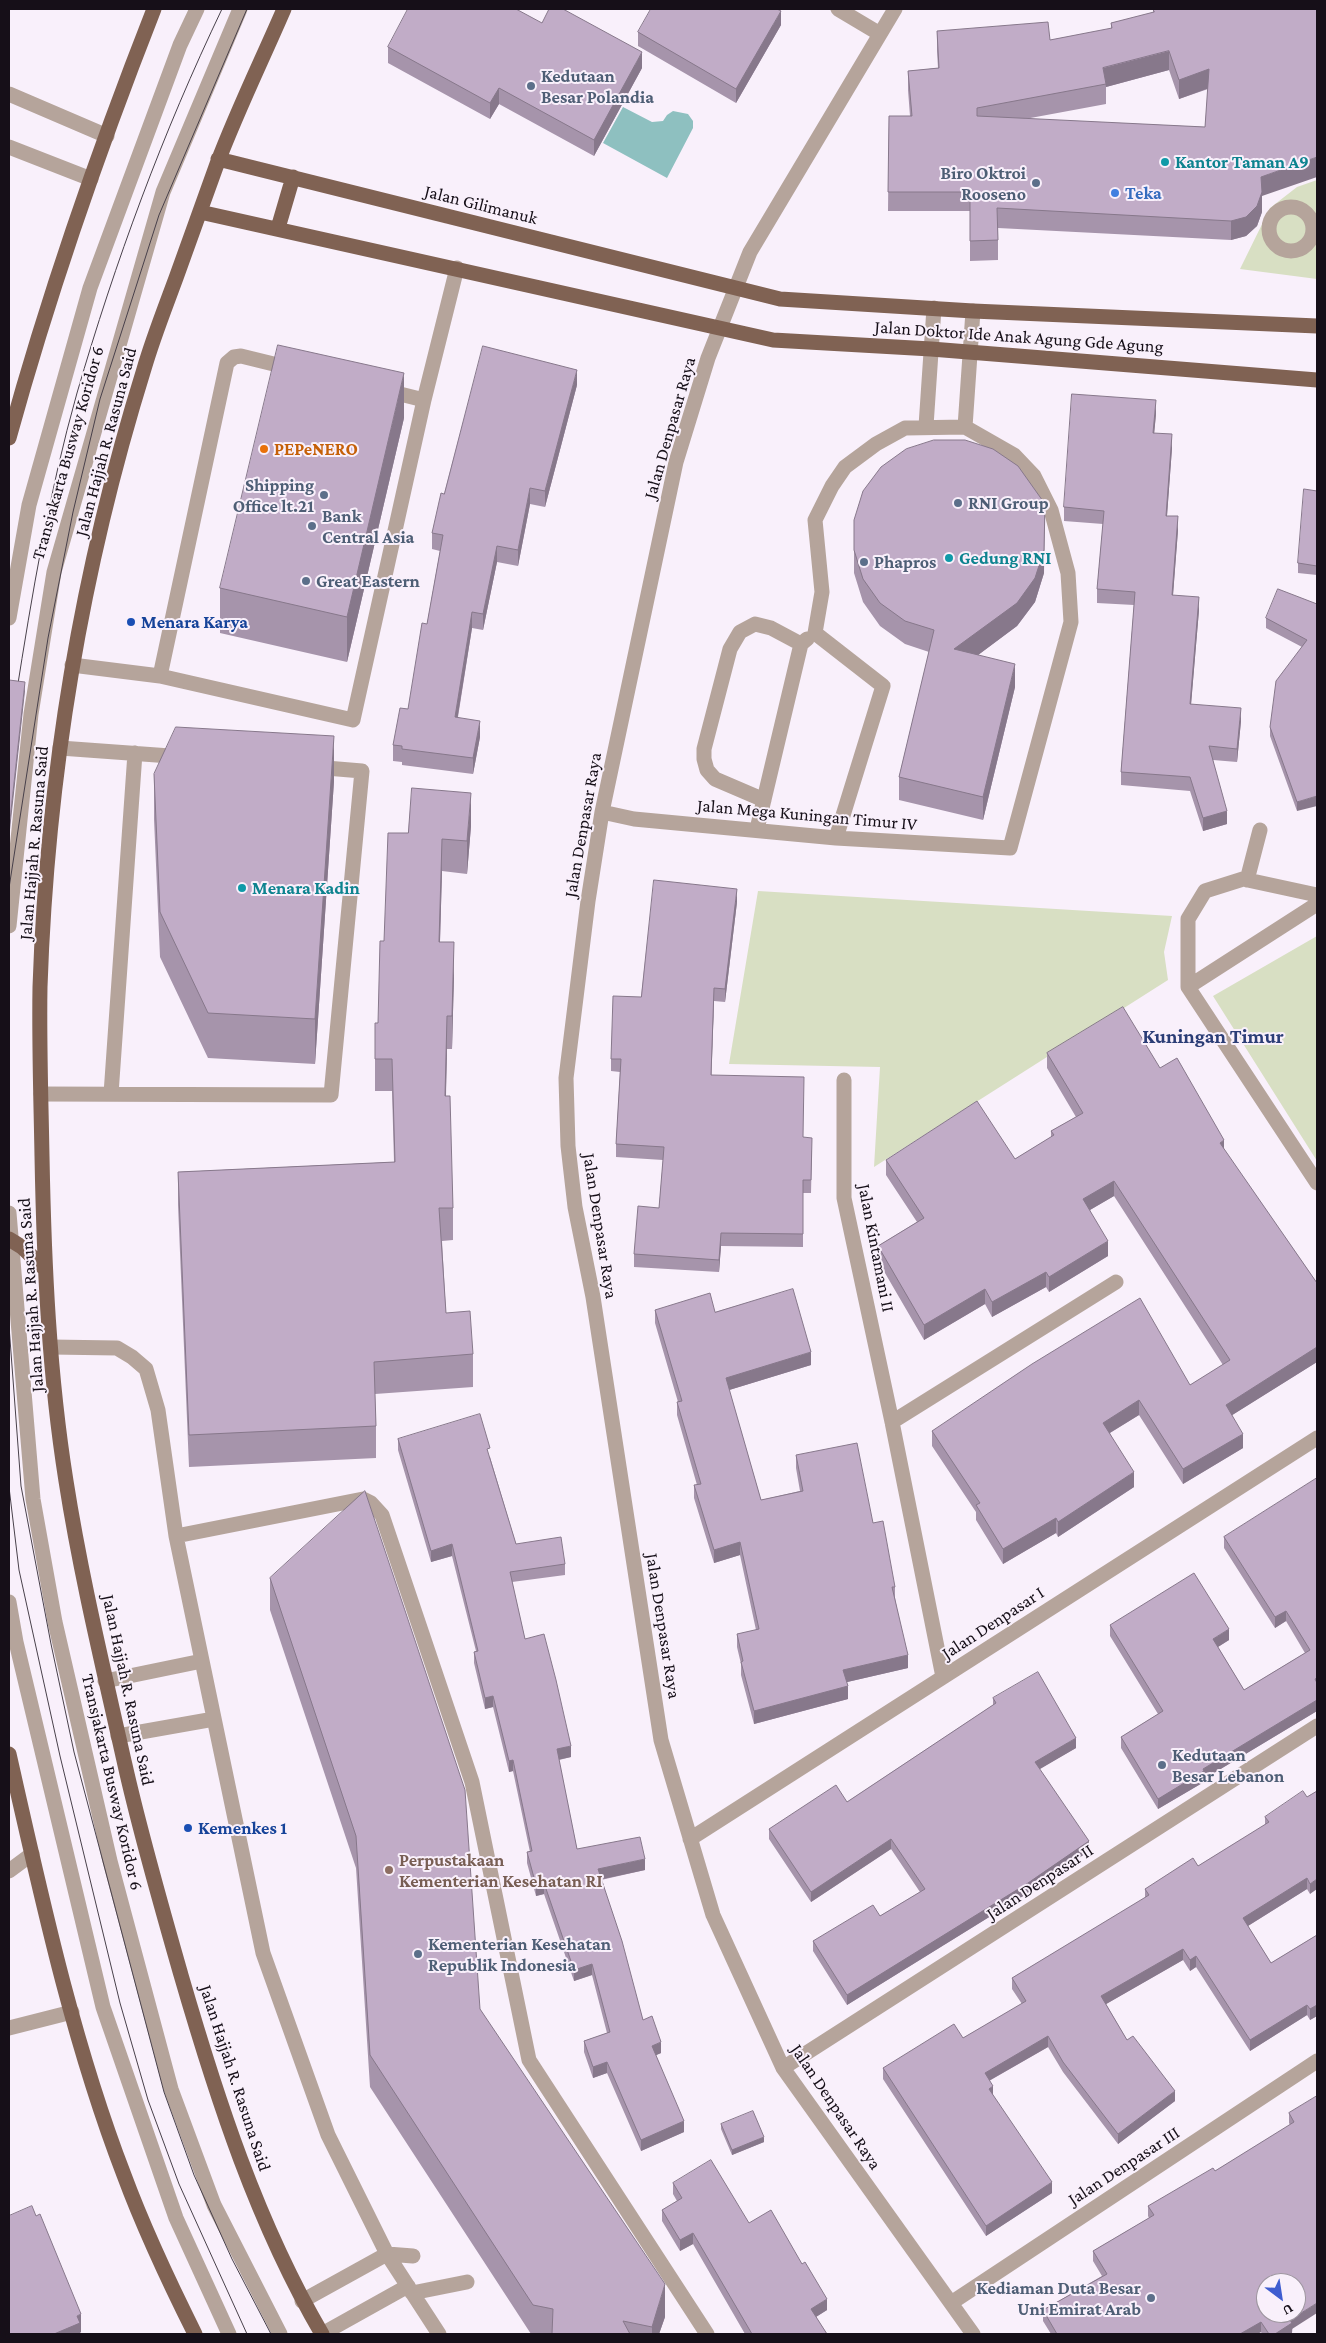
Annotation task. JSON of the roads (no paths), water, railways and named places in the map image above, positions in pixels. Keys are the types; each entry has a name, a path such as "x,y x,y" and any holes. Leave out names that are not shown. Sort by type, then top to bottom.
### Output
{"main road":[{"path":"9,438 34,347 106,136 154,9"},
{"name":"Jalan Hajjah R. Rasuna Said","path":"284,9 218,159 144,366 108,499 72,665 60,748 50,844 40,986 41,1094 45,1269 51,1347 66,1481 105,1681 141,1838 196,2029 240,2160 276,2247 302,2301 322,2334"},
{"name":"Jalan Gilimanuk","path":"218,159 735,288"},
{"path":"278,228 294,177"},
{"path":"200,212 457,268 719,329"},
{"name":"Jalan Doktor Ide Anak Agung Gde Agung","path":"735,288 780,299 973,311 1317,326"},
{"name":"Jalan Doktor Ide Anak Agung Gde Agung","path":"719,329 773,340 931,349 1317,380"},
{"path":"10,1239 45,1269"},
{"path":"9,1754 72,2012 123,2174 161,2265 195,2334"}],"street":[{"name":"Transjakarta Busway Koridor 6","path":"9,618 29,505 90,288 180,45 196,9"},
{"name":"Transjakarta Busway Koridor 6","path":"9,926 31,714 54,572 163,192 240,9"},
{"path":"838,9 880,34"},
{"name":"Jalan Denpasar Raya","path":"895,9 750,252 719,329 676,462 602,812 588,901 566,1078 568,1146 575,1207 593,1297 662,1740 714,1916 782,2068 973,2334"},
{"path":"9,94 106,136"},
{"path":"9,147 91,179"},
{"path":"72,665 160,676 353,720 424,400 457,268"},
{"path":"926,426 934,308"},
{"path":"757,829 801,644 815,633 822,592 814,520 832,486 845,467 876,444 905,428 926,426 965,427 973,311"},
{"path":"160,676 226,363 234,357 241,356 309,372"},
{"path":"366,386 424,400"},
{"name":"Jalan Mega Kuningan Timur IV","path":"602,812 634,819 757,829 836,838 1010,848 1071,622 1068,573 1051,510 1034,476 1014,455 965,427"},
{"path":"764,800 715,779 707,770 704,749 730,649 740,632 755,624 771,628 801,644"},
{"path":"815,633 882,686 836,838"},
{"path":"60,748 198,758"},
{"path":"111,1094 135,753"},
{"path":"41,1094 331,1096 362,771 294,766"},
{"path":"1247,880 1260,830"},
{"path":"1317,895 1243,879 1205,891 1188,919 1188,987 1317,1183"},
{"path":"1188,987 1317,904"},
{"name":"Jalan Kintamani II","path":"844,1080 844,1198 892,1422 943,1677"},
{"name":"Transjakarta Busway Koridor 6","path":"9,1213 33,1499 55,1622 110,1861 171,2089 214,2205 280,2334"},
{"path":"892,1422 1116,1282"},
{"path":"51,1347 118,1348 146,1369 158,1410 176,1536 263,1953 328,2135 387,2254 440,2334"},
{"name":"Jalan Denpasar I","path":"690,1839 1317,1438"},
{"path":"176,1536 363,1499 372,1503 382,1515 472,1782 529,2060 707,2334"},
{"path":"9,1602 18,1652 104,2007 176,2218 229,2334"},
{"path":"105,1681 202,1660"},
{"path":"118,1736 214,1719"},
{"name":"Jalan Denpasar II","path":"782,2068 1317,1726"},
{"path":"9,1871 32,1854"},
{"path":"9,2028 72,2012"},
{"name":"Jalan Denpasar III","path":"950,2303 1317,2061"},
{"path":"302,2301 387,2254 414,2256"},
{"path":"322,2334 410,2290 467,2282"}],"tram line":[{"path":"16,696 50,506 77,393 107,295 160,150 200,55 222,9"},
{"path":"9,888 48,638 73,512 100,399 159,215 247,9"},
{"path":"9,1326 21,1486 74,1752 164,2092 194,2175 232,2259 271,2334"},
{"path":"9,1487 19,1570 60,1756 120,2003 148,2100 179,2184 247,2334"}],"place":[{"name":"Kedutaan Besar Polandia","path":"531,86"},
{"name":"Kantor Taman A9","path":"1165,162"},
{"name":"Biro Oktroi Rooseno","path":"1036,183"},
{"name":"Teka","path":"1115,193"},
{"name":"PEPeNERO","path":"264,449"},
{"name":"Shipping Office lt.21","path":"324,495"},
{"name":"RNI Group","path":"958,503"},
{"name":"Bank Central Asia","path":"312,526"},
{"name":"Gedung RNI","path":"949,558"},
{"name":"Phapros","path":"864,562"},
{"name":"Great Eastern","path":"306,581"},
{"name":"Menara Karya","path":"131,622"},
{"name":"Menara Kadin","path":"242,888"},
{"name":"Kedutaan Besar Lebanon","path":"1162,1765"},
{"name":"Kemenkes 1","path":"188,1828"},
{"name":"Perpustakaan Kementerian Kesehatan RI","path":"389,1870"},
{"name":"Kementerian Kesehatan Republik Indonesia","path":"418,1954"},
{"name":"Kediaman Duta Besar Uni Emirat Arab","path":"1151,2298"}],"district":[{"name":"Kuningan Timur","path":"1213,1037"}]}
